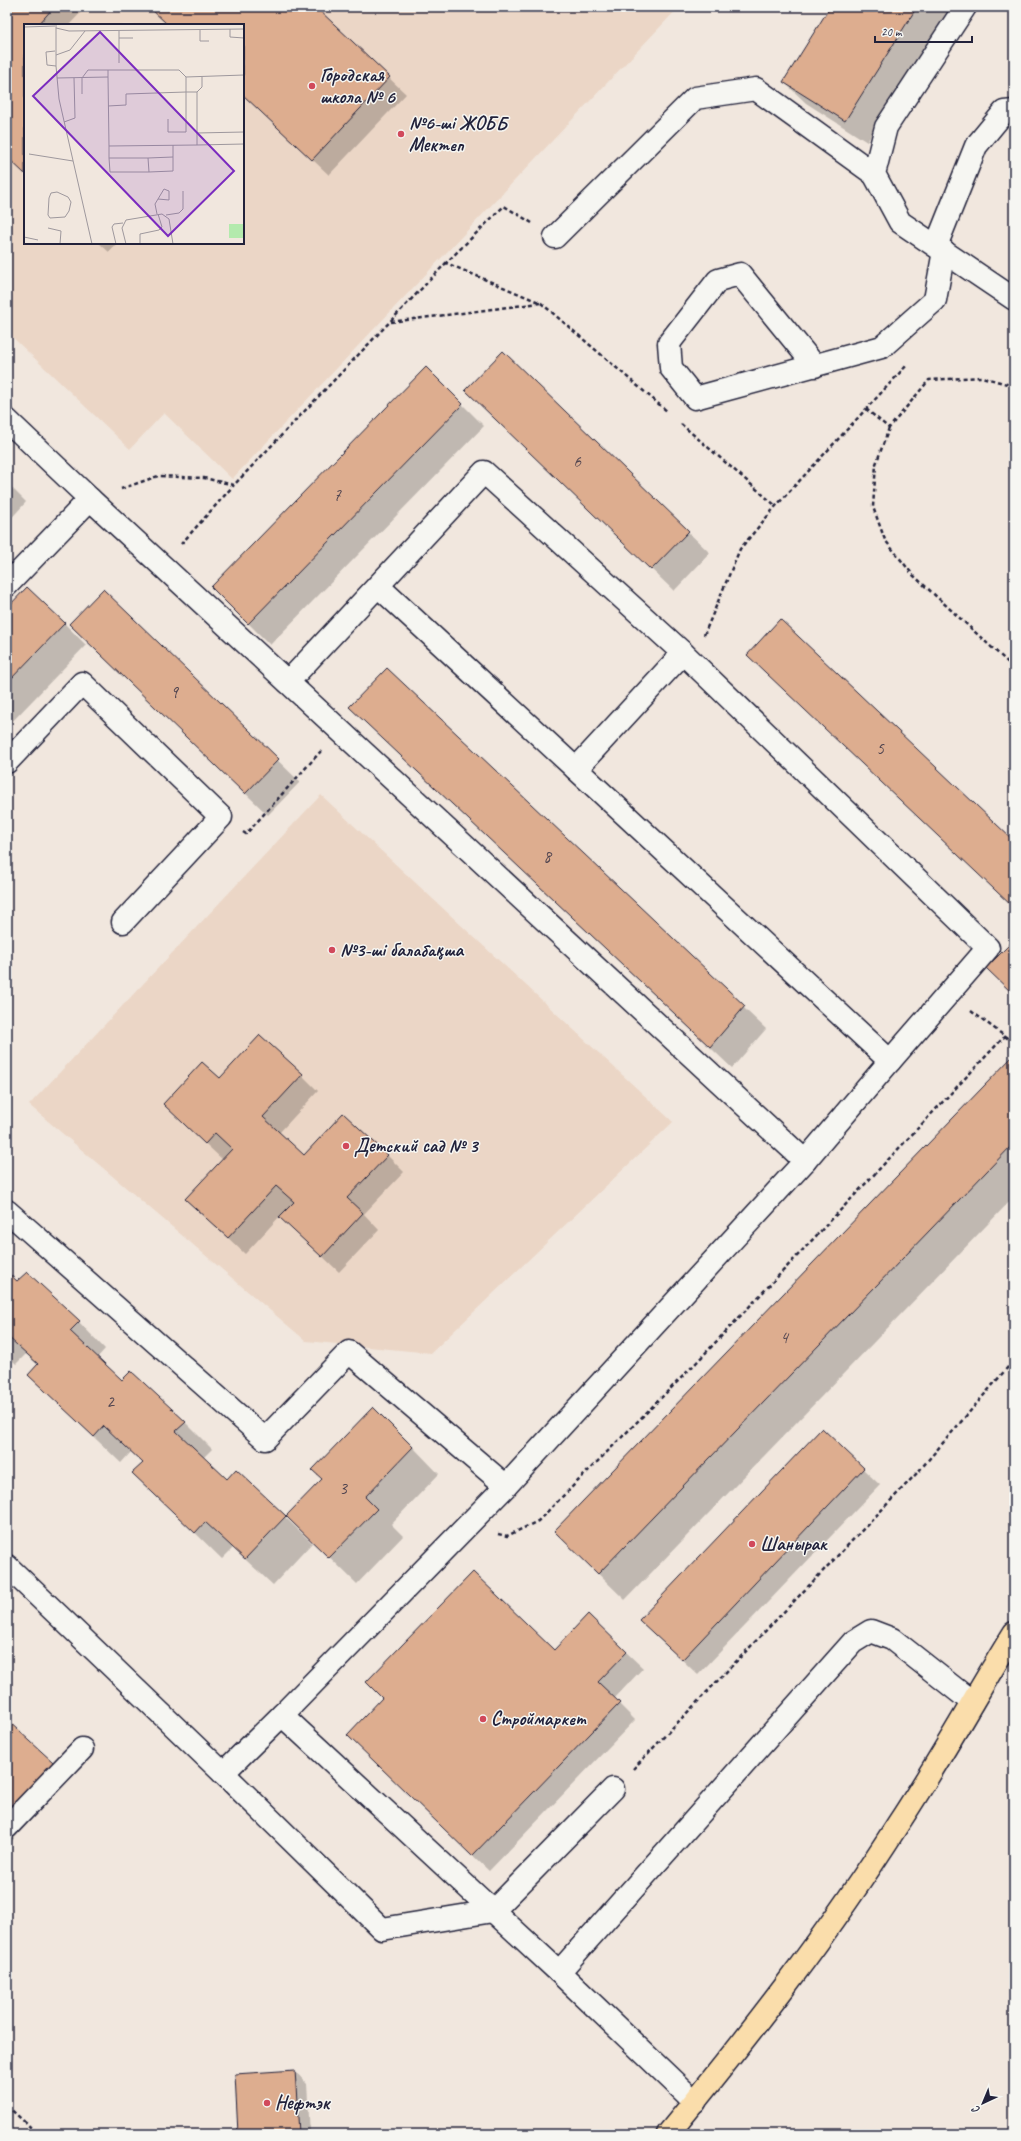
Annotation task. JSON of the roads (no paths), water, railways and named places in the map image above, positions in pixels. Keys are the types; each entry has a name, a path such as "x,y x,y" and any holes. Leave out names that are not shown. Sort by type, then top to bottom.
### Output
{"main road":[{"path":"668,2134 763,2017 837,1916 898,1824 1014,1633"}],"lane":[{"path":"874,174 886,127 965,7"},
{"path":"555,237 695,98 756,89 874,174 900,222 1014,299"},
{"path":"815,366 740,274 718,280 669,343 671,368 695,398 815,366 882,347 935,300 940,249 976,146 1004,112 1014,111"},
{"path":"7,420 90,499 805,1161"},
{"path":"223,1773 282,1715 506,1486 805,1161 988,948 688,658 484,472 288,682"},
{"path":"7,585 90,499"},
{"path":"378,586 890,1062"},
{"path":"576,769 688,658"},
{"path":"7,762 82,683 221,817 124,922"},
{"path":"7,1211 265,1439 349,1352 506,1486"},
{"path":"7,1566 223,1773 382,1929 493,1911 613,1789"},
{"path":"558,1972 853,1642 871,1631 892,1639 972,1702"},
{"path":"282,1715 558,1972 694,2102"},
{"path":"7,1827 82,1749"}],"place":[{"name":"Городская школа № 6","path":"312,86"},
{"name":"№6-ші ЖОББ Мектеп","path":"401,134"},
{"name":"№3-ші балабақша","path":"332,950"},
{"name":"Детский сад № 3","path":"346,1146"},
{"name":"Шанырак","path":"752,1544"},
{"name":"Строймаркет","path":"483,1719"},
{"name":"Нефтэк","path":"267,2103"}]}
